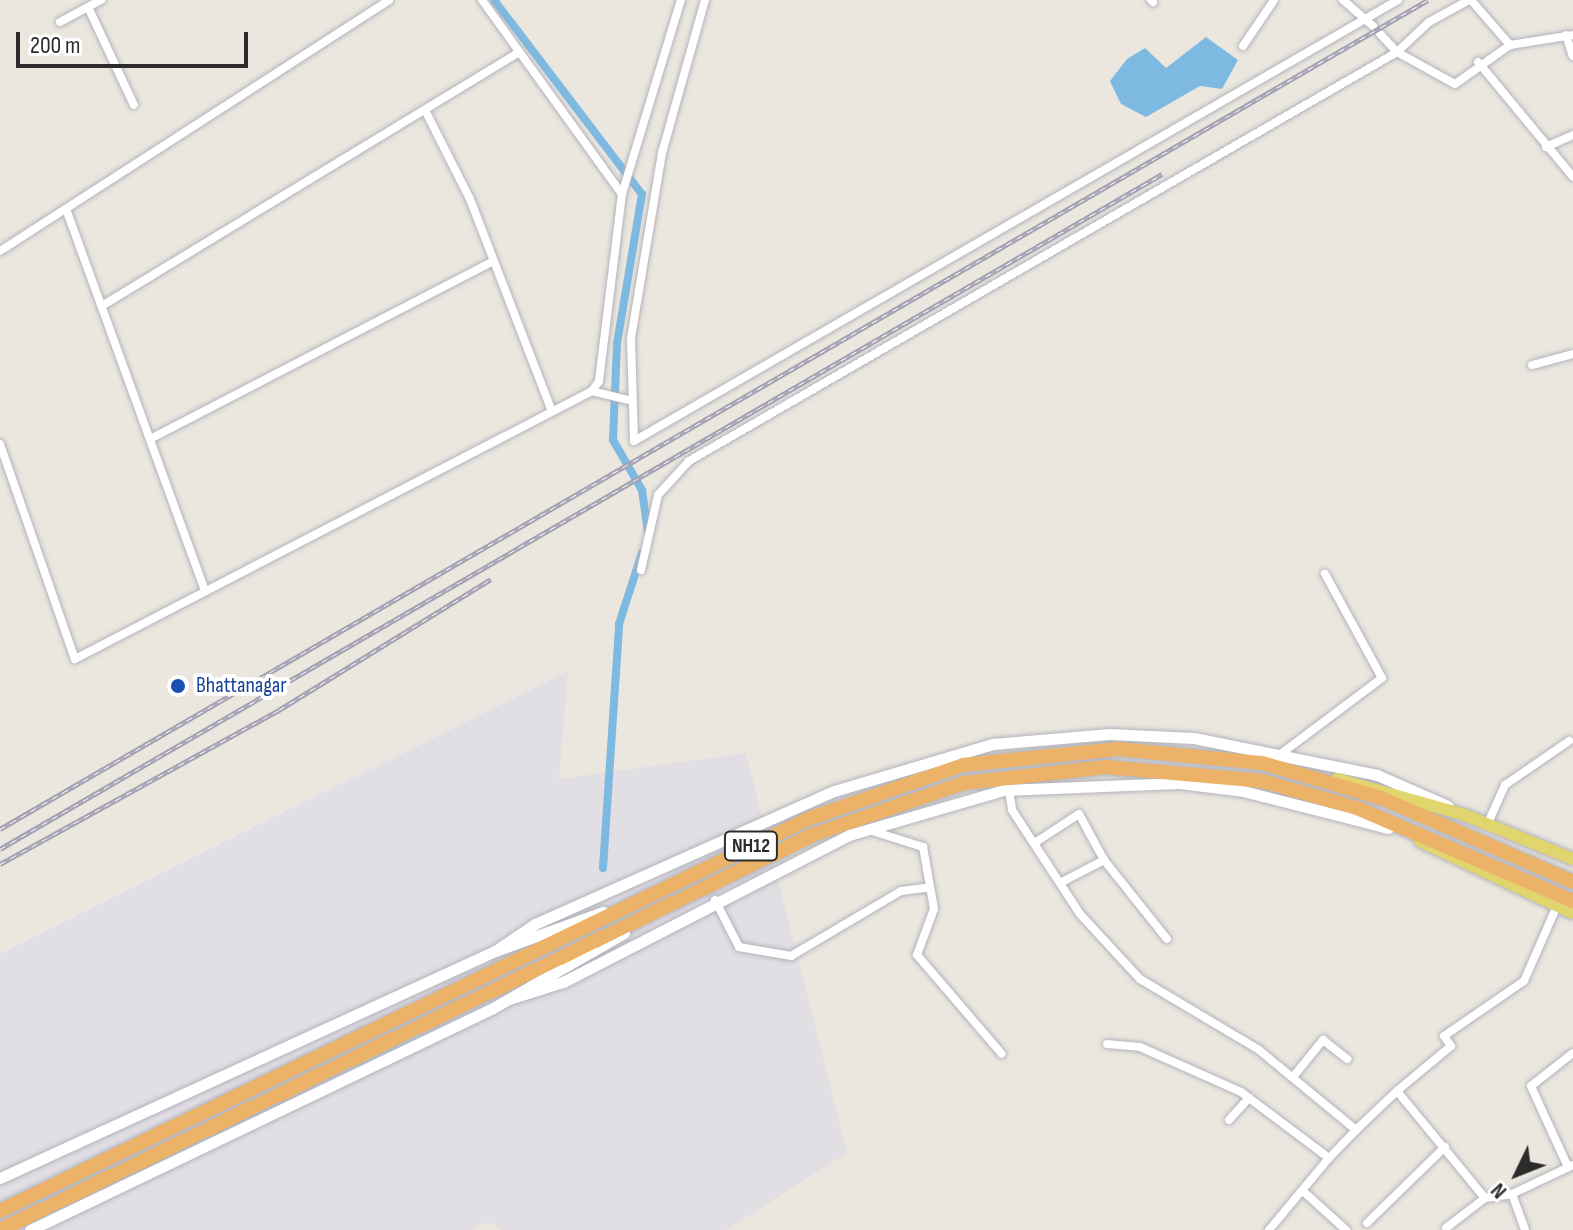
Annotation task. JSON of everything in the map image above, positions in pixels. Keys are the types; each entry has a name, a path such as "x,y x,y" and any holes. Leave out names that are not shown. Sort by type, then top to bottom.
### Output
{"highway":[{"name":"NH12","path":"0,1211 635,901 881,788 990,760 1156,750 1315,775 1573,882"},
{"name":"NH12","path":"0,1230 672,903 888,805 1057,769 1186,770 1357,808 1573,901"}],"main road":[{"path":"1315,775 1465,815 1573,859"},
{"path":"1357,808 1573,913"}],"street":[{"path":"60,22 101,0"},
{"path":"0,251 389,0"},
{"path":"482,0 622,194"},
{"path":"0,444 75,659 592,391 599,381 622,194 632,172 681,0"},
{"path":"705,0 662,153 627,400 634,441 1370,22 1398,0"},
{"path":"1243,46 1274,0"},
{"path":"1343,0 1370,22"},
{"path":"641,570 658,495 689,461 1397,52 1429,22 1470,0 1510,45"},
{"path":"88,7 134,105"},
{"path":"1380,34 1397,52 1455,84 1478,62 1510,45 1569,35 1573,56"},
{"path":"105,304 426,112 519,52"},
{"path":"1478,62 1573,177"},
{"path":"426,112 552,411"},
{"path":"1546,147 1573,135"},
{"path":"66,209 105,304 205,591"},
{"path":"152,438 491,262"},
{"path":"1532,365 1573,354"},
{"path":"592,391 627,400"},
{"path":"1282,753 1382,678 1325,574"},
{"path":"495,951 535,924 797,807 932,759 993,744 1109,734 1282,753 1377,775 1465,815"},
{"path":"1488,823 1505,785 1569,741"},
{"path":"509,999 563,982 715,900 864,830 1009,790 1105,781 1209,786 1345,814 1422,842"},
{"path":"1009,790 1012,810 1107,950 1140,979 1293,1077 1356,1130"},
{"path":"1036,842 1079,814 1104,860 1167,939"},
{"path":"864,830 915,839 923,847 927,888 934,909 917,955 1002,1054"},
{"path":"1060,883 1104,860"},
{"path":"715,900 739,947 791,956 901,891 927,888"},
{"path":"0,1178 495,951 635,901"},
{"path":"30,1230 509,999 672,903"},
{"path":"1269,1230 1356,1130 1451,1046 1444,1036 1524,981 1557,906"},
{"path":"1293,1077 1323,1040 1347,1059"},
{"path":"1107,1044 1140,1047 1249,1098 1329,1158"},
{"path":"1446,1228 1485,1198 1512,1194 1570,1166 1531,1086 1573,1053"},
{"path":"1397,1091 1485,1198"},
{"path":"1229,1120 1249,1098"},
{"path":"1367,1223 1445,1147"},
{"path":"1304,1192 1346,1230"},
{"path":"1512,1194 1525,1230"}],"shaded area":[{"path":"568,671 559,779 746,753 847,1153 726,1230 502,1230 488,1222 473,1230 0,1230 0,954"}],"water":[{"path":"1206,37 1238,60 1222,89 1200,86 1146,117 1121,104 1110,81 1127,59 1145,48 1166,68"}],"waterway":[{"path":"494,0 642,194 617,344 613,440 642,490 648,532"},
{"path":"603,868 619,624 642,553"}],"railway":[{"path":"0,829 1428,0"},
{"path":"0,849 1162,174"},
{"path":"0,864 279,710 491,579"}],"place":[{"name":"Bhattanagar","path":"178,686"}]}
